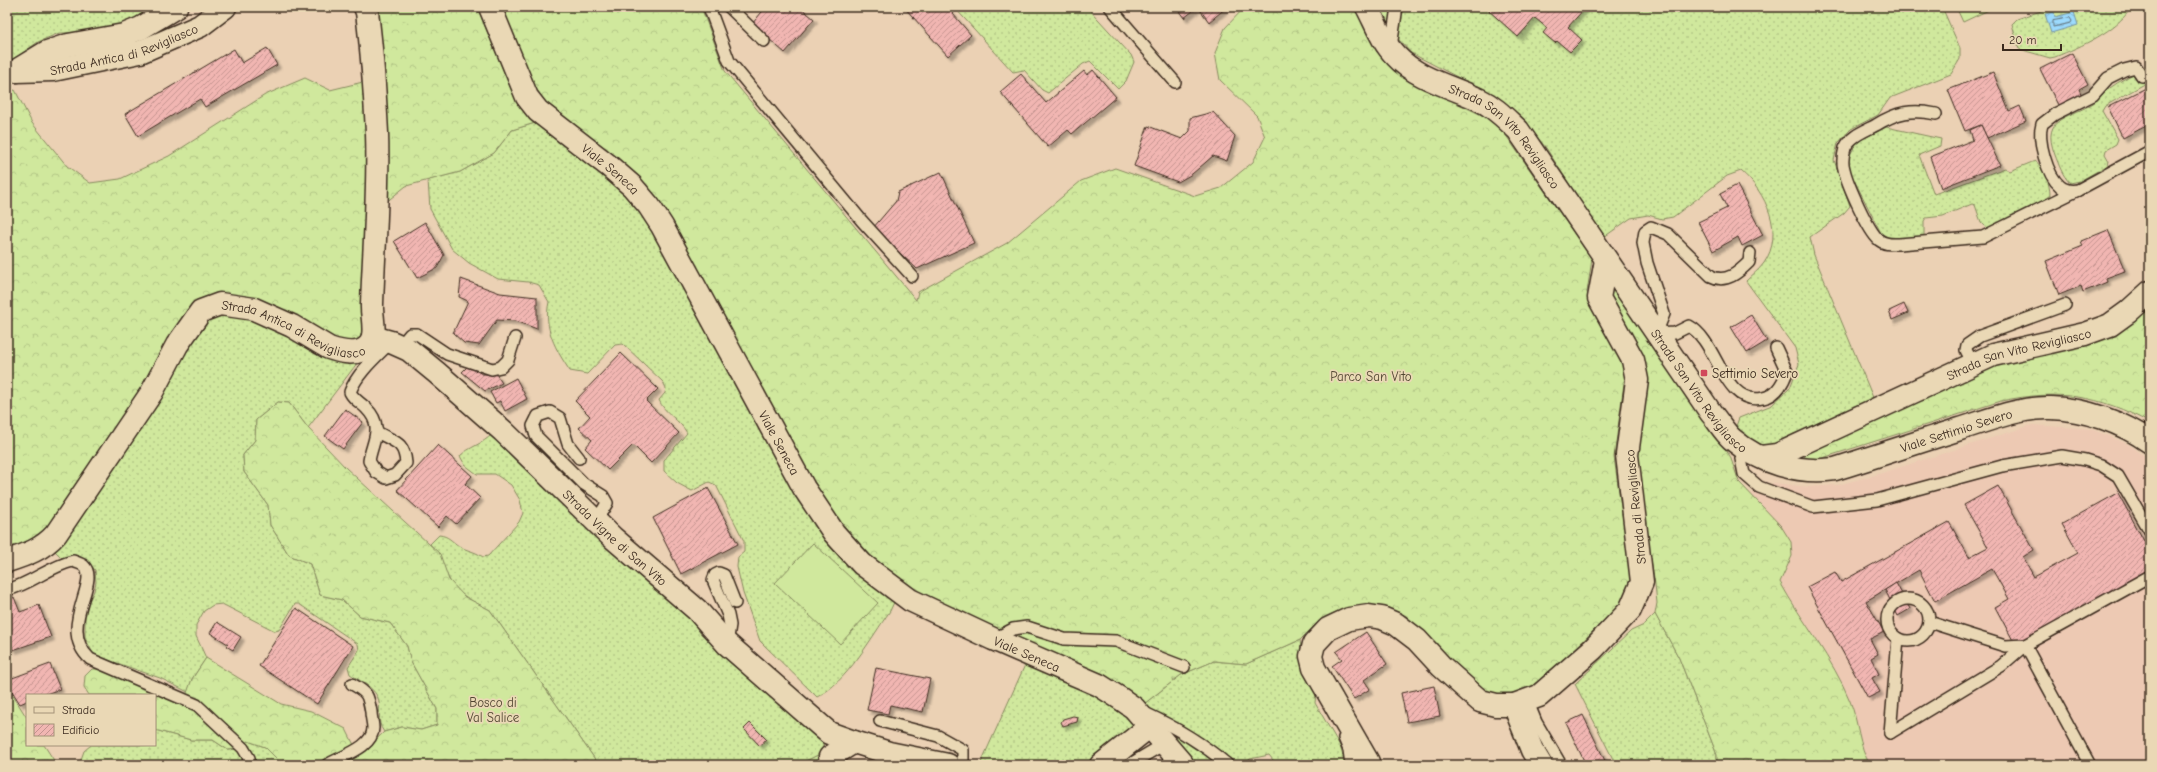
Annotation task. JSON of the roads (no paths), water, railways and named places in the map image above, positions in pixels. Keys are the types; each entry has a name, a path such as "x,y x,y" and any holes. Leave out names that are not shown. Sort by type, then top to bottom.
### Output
{"street":[{"path":"12,74 47,52 68,45 124,34 141,28 176,7"},
{"name":"Strada Antica di Revigliasco","path":"12,74 52,70 140,52 200,26 225,7"},
{"name":"Strada Antica di Revigliasco","path":"7,561 29,554 50,541 56,534 152,392 177,345 201,311 220,304 254,309 292,326 329,348 339,351 360,351 369,346 388,342 372,305 375,255 377,134 373,61 367,12 365,7"},
{"name":"Viale Seneca","path":"490,7 527,97 538,111 609,166 632,186 649,206 662,226 804,488 834,533 862,564 910,600 993,639 1099,685 1134,708 1183,765"},
{"name":"Strada San Vito Revigliasco","path":"1367,7 1382,40 1390,50 1411,68 1481,100 1500,113 1518,130 1711,413 1731,438 1753,453 1777,455 1993,355 2085,334 2110,325 2128,312 2150,292"},
{"name":"Strada di Revigliasco","path":"1363,764 1314,668 1311,656 1314,644 1328,629 1349,620 1369,616 1382,618 1396,624 1417,640 1441,666 1480,701 1496,705 1521,703 1539,696 1593,649 1630,610 1642,582 1627,455 1637,380 1633,360 1598,298 1606,260"},
{"name":"Strada Vigne di San Vito","path":"388,342 409,350 503,431 596,520 696,610 727,644 829,733 854,742 887,759 948,765"},
{"name":"Viale Settimio Severo","path":"1753,453 1796,468 1821,471 1835,469 2008,414 2049,408 2072,409 2112,421 2132,430 2150,442"},
{"path":"1521,703 1532,750 1541,765"},
{"path":"1101,765 1149,727"},
{"path":"830,757 854,742"}],"lane":[{"path":"709,7 729,61 862,221 912,276"},
{"path":"729,7 764,41"},
{"path":"1110,7 1175,82"},
{"path":"1390,50 1398,7"},
{"path":"2078,190 2068,191 2060,187 2054,179 2040,142 2042,124 2055,114 2093,95 2108,78 2124,70 2136,67 2142,76"},
{"path":"1936,114 1918,111 1898,114 1857,135 1849,141 1845,149 1843,160 1844,169 1850,186 1859,206 1879,240 1889,244 1899,244 1983,238 2078,190 2150,151"},
{"path":"1750,254 1749,262 1740,270 1723,280 1717,280 1668,234 1651,227 1645,231 1643,242 1647,263 1664,314 1656,334 1675,333 1689,326 1695,328 1702,335 1728,382 1745,396 1756,400 1767,398 1778,389 1783,381 1786,372 1776,348"},
{"path":"1973,364 1966,350 1968,345 1980,336 2065,305"},
{"path":"377,432 374,421 366,408 353,398 350,392 352,385 388,342 410,334 417,334 447,354 492,369 501,367 508,360 515,338"},
{"path":"580,458 568,444 560,418 550,412 538,416 533,426 536,436 584,484 602,496 606,503 596,520"},
{"path":"1753,453 1741,459 1744,474 1759,487 1813,507 1877,500 2002,466 2062,456 2085,460 2101,465 2118,476 2150,531"},
{"path":"7,590 45,574 59,564 73,561 85,567 89,575 89,585 79,609 77,638 79,646 84,654 90,659 197,705 243,748 249,758 248,765"},
{"path":"727,644 730,625 728,615 713,580 715,575 719,573 724,575 735,603"},
{"path":"1898,639 1890,733 2001,666 2025,645 2150,576"},
{"path":"1901,600 1914,600 1921,603 1928,615 1927,629 1918,638 1905,641 1898,639 1888,629 1887,615 1894,604 1901,600"},
{"path":"1928,622 2005,646 2025,645"},
{"path":"993,639 1013,629 1027,627 1064,639 1116,641 1184,667"},
{"path":"2025,645 2090,765"},
{"path":"327,765 364,745 372,734 373,729 369,698 366,692 352,684"},
{"path":"1521,703 1536,722 1561,765"},
{"path":"1134,708 1179,730 1208,748 1228,765"},
{"path":"880,721 938,736 962,750 963,765"},
{"path":"1129,765 1164,744"}],"water":[{"path":"2054,12 2055,17 2074,12 2078,25 2051,33 2045,14"}],"place":[{"name":"Settimio Severo","path":"1704,373"}],"park label":[{"name":"Parco San Vito","path":"1371,376"},
{"name":"Bosco di Val Salice","path":"493,710"}]}
